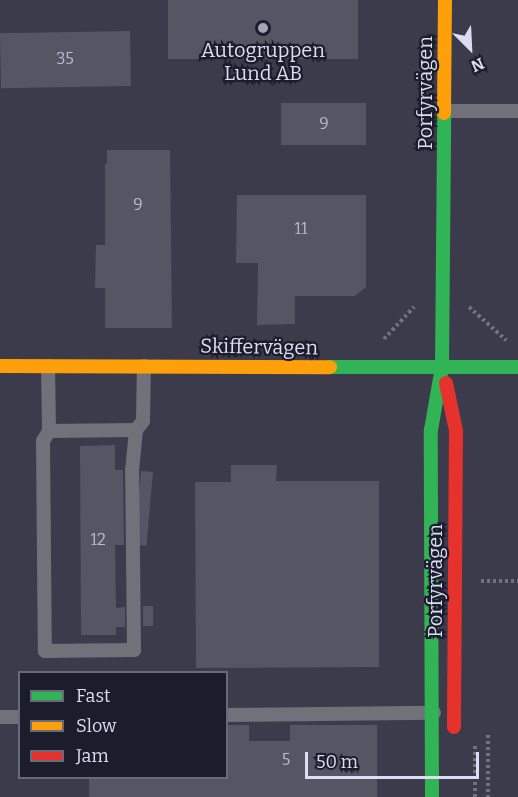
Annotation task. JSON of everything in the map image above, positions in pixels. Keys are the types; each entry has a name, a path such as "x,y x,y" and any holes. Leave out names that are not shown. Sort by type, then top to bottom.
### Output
{"street":[{"name":"Porfyrvägen","path":"432,797 430,430 442,367 445,0"},
{"name":"Skiffervägen","path":"0,366 518,367"},
{"name":"Porfyrvägen","path":"442,367 456,431 454,745"}],"lane":[{"path":"444,111 518,111"},
{"path":"48,366 49,431 43,441 45,651 134,651 132,471 136,430 143,421 144,366"},
{"path":"49,431 136,430"},
{"path":"228,715 454,713"},
{"path":"0,717 18,717"}],"path":[{"path":"373,368 374,346 408,316 421,297 443,297"},
{"path":"469,306 514,346"},
{"path":"474,581 518,580"},
{"path":"488,735 488,797"}],"building":[{"name":"Autogruppen Lund AB","path":"168,0 358,0 358,59 168,59"},
{"path":"130,31 131,86 1,88 0,33"},
{"path":"281,103 366,103 366,145 281,145"},
{"path":"107,150 170,150 172,328 105,328 105,288 95,288 96,245 105,245"},
{"path":"237,195 366,195 366,287 355,296 295,296 295,324 257,325 258,263 236,263"},
{"path":"115,445 115,470 123,470 124,545 115,545 116,608 125,607 125,627 116,627 116,635 81,635 80,446"},
{"path":"231,465 277,465 276,481 379,481 379,667 196,668 195,482 231,482"},
{"path":"141,471 153,472 147,546 135,545"},
{"path":"143,606 153,606 153,626 143,626"},
{"path":"228,725 249,725 249,741 290,741 290,725 377,725 377,797 89,797 89,779 228,779"}],"traffic: fast":[{"path":"432,797 431,430 442,367 444,113"},
{"path":"330,367 518,367"}],"traffic: slow":[{"path":"444,113 445,0"},
{"path":"0,366 330,367"}],"traffic: jam":[{"path":"446,383 456,431 454,727"}],"place":[{"name":"Autogruppen Lund AB","path":"263,28"}]}
